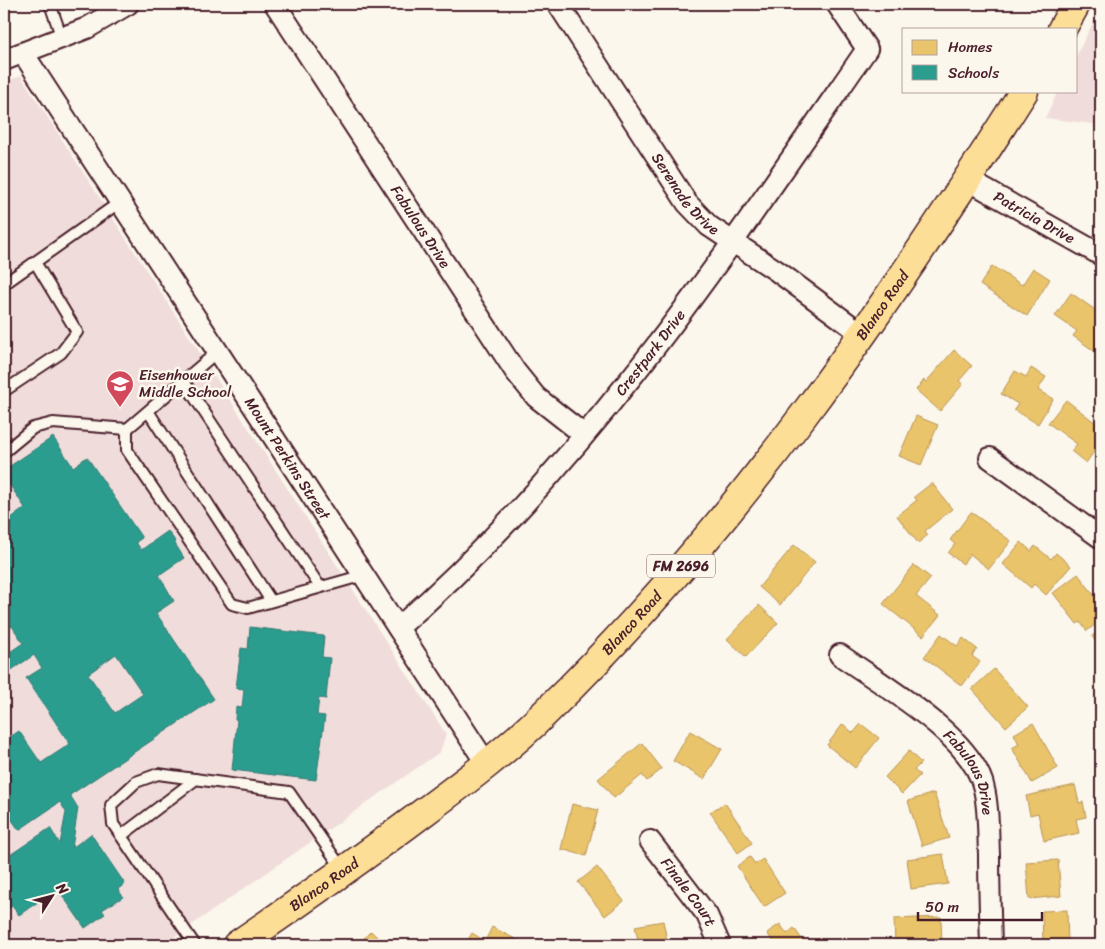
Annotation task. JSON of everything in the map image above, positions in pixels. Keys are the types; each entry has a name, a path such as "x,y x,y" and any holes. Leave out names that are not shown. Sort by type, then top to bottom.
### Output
{"main road":[{"path":"1063,28 1076,4"},
{"name":"Blanco Road","path":"237,945 343,871 486,763 545,713 634,621 738,502 862,334 968,180 1023,92"}],"street":[{"path":"4,60 86,28 128,4"},
{"name":"Fabulous Drive","path":"275,4 515,371 536,397 583,434"},
{"name":"Serenade Drive","path":"558,4 688,203 709,226 862,334"},
{"name":"Crestpark Drive","path":"398,628 442,589 519,510 607,407 734,242 867,49 837,4"},
{"name":"Mount Perkins Street","path":"23,53 486,763"},
{"name":"Patricia Drive","path":"968,180 1101,255"},
{"path":"990,458 1101,538"},
{"name":"Fabulous Drive","path":"840,655 943,728 961,745 975,765 984,788 988,824 991,945"},
{"name":"Finale Court","path":"650,841 707,915 720,945"}],"lane":[{"path":"50,4 62,38"},
{"path":"4,284 120,202"},
{"path":"4,391 61,353 77,332 35,262"},
{"path":"4,452 33,428 53,423 127,429 218,351"},
{"path":"183,380 320,587"},
{"path":"148,411 272,602"},
{"path":"127,429 127,450 232,604 248,608 364,575"},
{"path":"195,945 113,824 111,805 136,782 158,774 289,792 343,871"},
{"path":"121,836 196,779"}],"shaded area":[{"path":"1101,7 1101,125 1045,118 1058,92 1078,92 1078,52"},
{"name":"Eisenhower Middle School","path":"21,76 446,734 440,752 163,945 4,945 4,82"}],"building: Homes":[{"path":"992,266 1022,285 1033,268 1050,279 1027,316 980,285"},
{"path":"1071,293 1101,314 1101,347 1097,353 1073,336 1077,331 1055,316"},
{"path":"954,350 972,366 959,381 963,384 940,411 916,390 924,380 926,382"},
{"path":"1031,368 1046,377 1038,390 1053,399 1038,424 1014,410 1018,404 1001,394 1015,371 1026,377"},
{"path":"1066,400 1101,427 1101,442 1086,463 1071,451 1077,444 1048,423"},
{"path":"916,416 938,425 921,465 899,456"},
{"path":"1101,459 1101,473 1094,467"},
{"path":"932,483 952,509 925,531 928,535 918,543 897,516 917,500 914,497"},
{"path":"971,512 1011,541 989,569 970,554 963,564 948,553 955,544 950,540"},
{"path":"1021,542 1031,551 1035,546 1051,559 1056,553 1071,566 1046,595 1034,584 1031,588 1003,564"},
{"path":"794,545 815,562 780,605 759,587"},
{"path":"914,565 931,578 916,596 940,615 923,636 883,604"},
{"path":"1078,574 1101,604 1101,620 1087,631 1080,622 1077,624 1053,593"},
{"path":"759,605 778,623 746,657 727,639"},
{"path":"1101,630 1101,650 1092,636"},
{"path":"941,634 957,646 963,638 977,649 972,656 980,662 962,686 924,657"},
{"path":"994,669 1028,707 1006,727 972,689"},
{"path":"1033,723 1058,768 1032,783 1012,748 1019,744 1014,734"},
{"path":"843,724 853,733 861,724 879,738 855,768 827,745"},
{"path":"690,731 722,749 704,779 673,761"},
{"path":"642,743 662,769 647,781 642,775 614,798 598,779"},
{"path":"909,751 921,763 914,770 920,775 902,794 885,777"},
{"path":"1075,785 1079,803 1083,802 1086,817 1076,819 1079,833 1044,841 1038,813 1030,815 1026,796"},
{"path":"934,793 949,838 922,846 908,801"},
{"path":"725,803 752,843 738,853 710,812"},
{"path":"572,804 598,810 586,856 561,849"},
{"path":"943,854 948,884 911,889 907,859"},
{"path":"750,857 755,864 763,859 785,893 764,907 737,866"},
{"path":"1058,860 1061,896 1029,899 1026,862"},
{"path":"597,867 624,901 605,916 578,882"},
{"path":"1067,910 1068,945 1043,945 1042,911"},
{"path":"941,917 942,945 895,945 894,919"},
{"path":"663,921 668,945 639,945 635,926"},
{"path":"780,924 787,934 794,928 806,945 775,945 767,933"},
{"path":"492,927 521,942 519,945 465,945 472,933 485,941"},
{"path":"371,931 385,945 357,945"}],"building: Schools":[{"path":"53,437 73,467 87,457 142,538 136,542 141,550 168,531 184,558 159,575 174,601 156,613 214,699 70,795 78,808 72,848 91,834 125,884 118,889 123,897 102,910 105,914 85,928 62,895 51,893 19,915 12,906 5,910 4,908 4,859 50,828 60,844 66,812 60,802 19,830 4,809 4,741 19,731 41,763 70,744 26,678 42,668 34,655 4,675 4,656 23,643 12,626 4,631 4,523 25,508 4,476 4,470","holes":["116,654 143,694 115,713 88,674"]},
{"path":"250,627 324,636 322,657 330,658 326,699 319,698 317,715 325,716 316,780 232,770 237,720 235,719 236,707 242,708 244,689 236,688 241,648 248,649"}],"place":[{"name":"Eisenhower Middle School","path":"120,408"}]}
